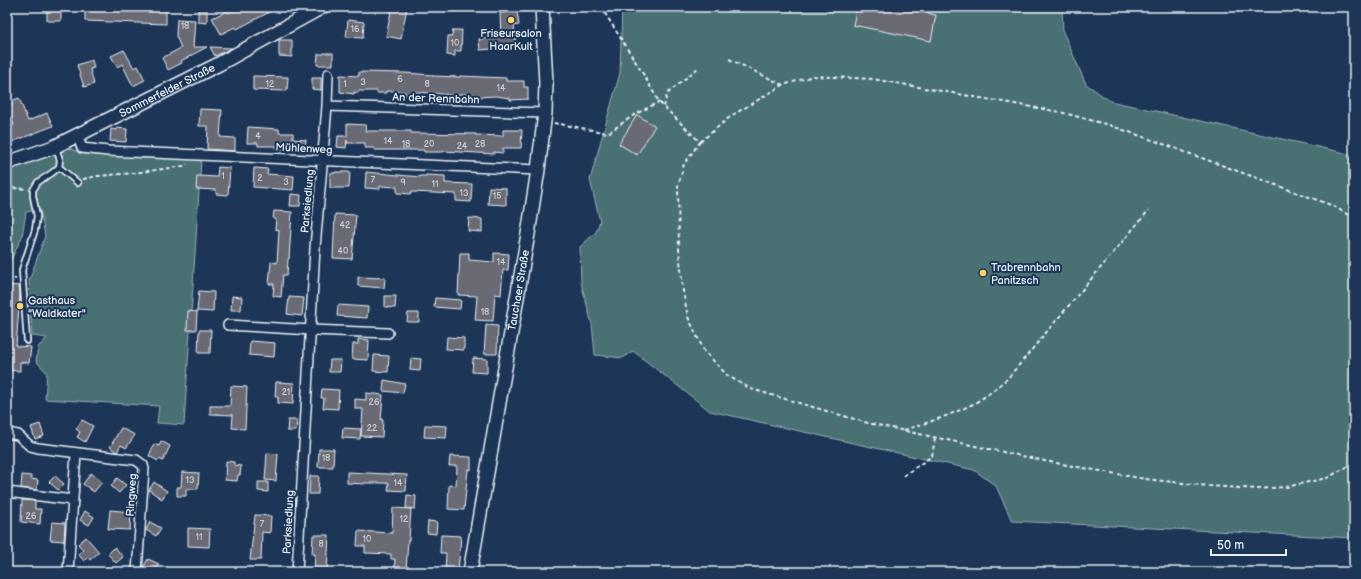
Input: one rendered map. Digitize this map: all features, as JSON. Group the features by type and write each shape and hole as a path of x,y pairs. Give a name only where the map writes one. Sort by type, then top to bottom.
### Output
{"street":[{"name":"Sommerfelder Straße","path":"7,162 56,146 219,64 322,7"},
{"name":"Tauchaer Straße","path":"470,572 538,170 544,118 545,60 542,7"},
{"name":"Parksiedlung","path":"297,572 315,248 327,106 328,74"},
{"name":"An der Rennbahn","path":"327,106 544,118"},
{"name":"Mühlenweg","path":"76,135 82,148 108,151 538,170"},
{"path":"228,324 311,330 388,333"},
{"name":"Ringweg","path":"7,433 18,435 33,447 76,454 136,460 143,465 144,469 137,572"},
{"path":"68,572 76,454"},
{"path":"7,492 73,500"}],"lane":[{"path":"27,341 22,270 35,230 37,216 33,196 38,182 59,167 60,160 56,146"},
{"path":"59,167 77,182"}],"path":[{"path":"601,7 659,102 700,142"},
{"path":"729,59 783,85"},
{"path":"664,107 668,94 699,67"},
{"path":"1354,218 1331,206 1155,141 1109,125 1060,112 873,79 813,76 783,85 732,116 700,142 684,164 678,186 679,250 683,291 688,317 704,351 728,376 751,389 868,423 1045,462 1145,479 1209,486 1258,489 1286,487 1327,478 1354,464"},
{"path":"544,118 552,123 608,133 634,115 659,102"},
{"path":"77,182 98,176 184,166 201,155"},
{"path":"7,191 14,188 34,190"},
{"path":"903,430 937,420 974,403 994,390 1008,378 1149,210"},
{"path":"903,476 932,456 935,438"}],"green space":[{"name":"Trabrennbahn Panitzsch","path":"622,7 1062,7 1063,32 1086,84 1110,101 1354,155 1354,538 1012,521 996,486 974,470 710,411 633,351 623,358 595,355 592,324 581,283 580,247 596,232 600,221 590,180 620,73"},
{"path":"67,147 83,154 201,160 184,425 157,423 159,406 45,399 47,373 36,361 38,347 47,338 32,336 29,281 45,236 40,209 26,212 22,237 7,268 7,167"}],"building":[{"path":"47,7 61,7 61,21 47,21"},
{"path":"85,7 135,7 166,9 166,24 85,21"},
{"path":"241,7 279,7 237,29 235,27 221,34 212,18 227,11 228,13"},
{"path":"392,7 407,7 401,39 386,36"},
{"path":"857,7 905,7 905,9 936,15 931,41 853,25"},
{"path":"198,10 207,10 207,23 198,22"},
{"path":"517,11 519,25 514,26 516,47 480,50 479,39 501,37 500,13"},
{"path":"177,19 195,20 193,47 207,47 168,70 162,58 181,48 176,36"},
{"path":"348,20 364,22 363,38 346,37"},
{"path":"453,30 462,30 461,51 455,51 455,56 447,55 448,36 452,36"},
{"path":"279,40 292,40 292,57 279,56"},
{"path":"210,47 232,48 215,56"},
{"path":"124,50 134,68 138,66 145,80 133,86 122,64 117,67 111,56"},
{"path":"333,53 333,65 317,65 318,54"},
{"path":"92,60 94,68 90,69 94,84 84,87 77,65"},
{"path":"359,72 506,78 506,81 524,81 524,87 528,87 528,99 510,100 510,98 496,96 477,97 477,95 459,94 459,96 450,96 413,92 413,95 404,95 405,92 395,91 377,93 377,91 358,91 358,93 354,92 354,94 340,92 340,75 359,76"},
{"path":"253,76 288,77 287,91 253,90"},
{"path":"312,78 321,78 321,90 312,89"},
{"path":"19,98 28,121 47,113 53,126 12,142 11,140 7,142 7,128 14,125 8,107 12,106 11,101"},
{"path":"200,109 222,110 220,137 235,138 235,151 207,149 208,126 199,126"},
{"path":"637,115 655,126 637,155 619,144"},
{"path":"347,124 366,125 365,131 411,131 411,133 503,136 503,130 522,130 521,148 503,148 503,153 494,152 494,154 444,151 424,152 424,150 374,150 374,148 365,148 365,143 347,143 347,140 346,148 337,147 338,136 347,136"},
{"path":"248,127 279,129 279,133 293,133 293,139 306,140 305,149 276,149 276,146 258,146 258,143 247,143"},
{"path":"117,128 127,129 126,142 110,141 111,129 117,130"},
{"path":"218,167 230,168 228,195 216,194 216,190 196,189 197,176 217,177"},
{"path":"254,168 268,169 267,174 294,176 293,190 253,187"},
{"path":"350,172 349,188 330,188 330,173"},
{"path":"366,172 420,177 426,175 445,176 445,183 472,184 471,202 456,201 456,194 411,192 411,194 397,193 397,187 380,186 380,189 365,188"},
{"path":"489,187 506,188 506,205 488,204"},
{"path":"291,194 301,195 300,206 290,206"},
{"path":"274,211 292,212 287,275 283,275 281,297 273,296 274,284 269,284 271,262 277,263 279,230 275,229 276,219 273,219"},
{"path":"335,214 356,215 352,259 333,258"},
{"path":"469,218 482,219 482,232 468,231"},
{"path":"460,253 469,253 469,260 494,262 494,253 509,254 508,270 503,270 501,295 495,294 493,321 475,320 477,296 458,295"},
{"path":"358,277 385,278 384,288 358,286"},
{"path":"7,285 19,286 20,294 16,346 31,347 29,363 20,362 20,371 7,370"},
{"path":"199,291 214,292 213,312 197,311"},
{"path":"232,296 242,297 241,310 231,310"},
{"path":"385,296 396,296 395,308 385,307"},
{"path":"289,297 304,298 302,316 287,314"},
{"path":"435,298 461,300 460,309 434,307"},
{"path":"338,305 368,307 367,318 337,316"},
{"path":"188,311 197,312 196,330 187,330"},
{"path":"408,313 419,313 419,322 407,322"},
{"path":"486,325 498,326 497,354 484,354"},
{"path":"199,330 211,330 210,353 198,353"},
{"path":"447,337 464,338 464,350 446,349"},
{"path":"358,339 369,340 368,360 352,359 353,344 358,344"},
{"path":"250,341 275,343 274,357 249,355"},
{"path":"374,355 389,356 388,372 373,371"},
{"path":"411,358 421,359 420,371 410,370"},
{"path":"473,358 487,359 487,373 472,372"},
{"path":"330,360 341,360 340,372 329,372"},
{"path":"384,380 405,384 403,393 383,391"},
{"path":"276,382 294,383 293,404 278,403 278,397 275,397"},
{"path":"231,386 247,387 245,429 232,428 233,415 210,414 210,406 230,406"},
{"path":"322,389 339,390 338,409 323,408 324,398 321,398"},
{"path":"366,393 383,395 381,420 383,420 382,437 361,436 363,409 355,409 355,399 366,400"},
{"path":"82,420 93,426 85,442 77,437 80,432 76,429"},
{"path":"288,420 297,420 296,431 287,431"},
{"path":"40,424 44,436 35,439 31,427"},
{"path":"425,425 447,426 446,438 424,437"},
{"path":"121,428 135,435 126,448 121,445 117,452 110,447"},
{"path":"343,428 361,429 360,439 342,438"},
{"path":"161,441 170,446 163,461 159,459 158,461 149,456 154,444 159,446"},
{"path":"319,449 334,449 333,467 318,467"},
{"path":"267,453 278,454 276,481 265,480"},
{"path":"450,456 471,457 471,470 468,469 464,510 448,509 449,485 456,486 457,466 449,466"},
{"path":"226,461 234,462 234,465 241,466 240,475 238,475 237,481 225,480"},
{"path":"182,472 199,473 198,489 186,489 186,496 177,496 177,487 181,487"},
{"path":"347,472 407,475 406,491 388,490 389,483 347,483"},
{"path":"91,473 102,482 94,492 83,484"},
{"path":"22,475 31,476 31,479 38,480 37,490 21,488"},
{"path":"55,476 64,484 58,490 49,482"},
{"path":"310,476 319,476 318,494 309,494"},
{"path":"117,478 126,485 119,493 111,486"},
{"path":"154,482 167,491 162,499 149,490"},
{"path":"258,482 268,482 268,492 258,491"},
{"path":"407,495 416,496 415,509 406,508"},
{"path":"22,500 35,501 35,509 41,509 40,524 21,522"},
{"path":"393,508 411,509 406,572 394,572 395,559 391,559 391,554 365,553 365,546 357,546 358,531 392,533"},
{"path":"110,510 131,512 130,530 108,529"},
{"path":"85,511 94,517 89,525 80,520"},
{"path":"255,515 271,516 270,533 262,532 261,560 250,560"},
{"path":"428,521 437,522 436,534 427,533"},
{"path":"52,522 65,523 64,541 50,540"},
{"path":"150,522 161,528 156,536 146,530"},
{"path":"188,528 210,529 209,547 188,546"},
{"path":"313,535 329,535 327,572 314,572 315,554 312,554"},
{"path":"441,535 461,536 458,572 445,572 446,553 440,553"},
{"path":"86,537 99,552 90,560 88,557 84,561 78,554 83,550 78,544"},
{"path":"115,547 123,557 116,563 108,554"},
{"path":"148,559 159,564 155,572 143,568"}],"place":[{"name":"Friseursalon HaarKult","path":"511,20"},
{"name":"Trabrennbahn Panitzsch","path":"983,273"},
{"name":"Gasthaus \"Waldkater\"","path":"20,306"}]}
